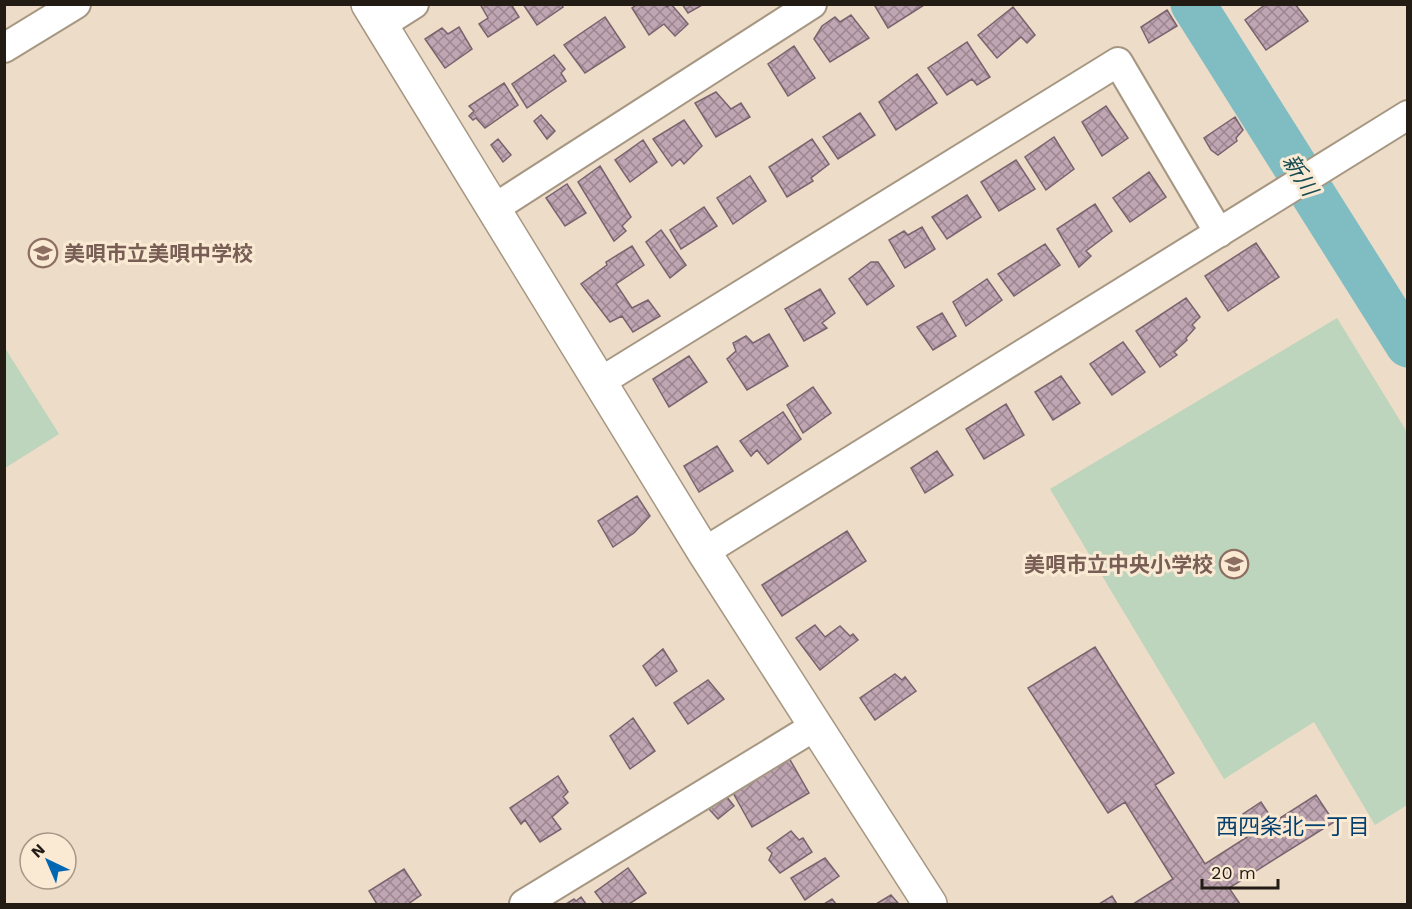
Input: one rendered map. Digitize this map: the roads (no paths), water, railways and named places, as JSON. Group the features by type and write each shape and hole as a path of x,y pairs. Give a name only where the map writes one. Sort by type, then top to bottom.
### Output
{"street":[{"path":"6,42 76,4"},
{"path":"414,4 374,15 704,552 930,904"},
{"path":"494,209 812,4"},
{"path":"600,382 1118,62 1220,233"},
{"path":"704,552 1407,115"},
{"path":"524,904 817,725"}],"waterway":[{"name":"新川","path":"1193,4 1408,345"}],"place":[{"name":"美唄市立美唄中学校","path":"43,253"},
{"name":"美唄市立中央小学校","path":"1234,564"}],"district":[{"name":"西四条北一丁目","path":"1293,826"}]}
